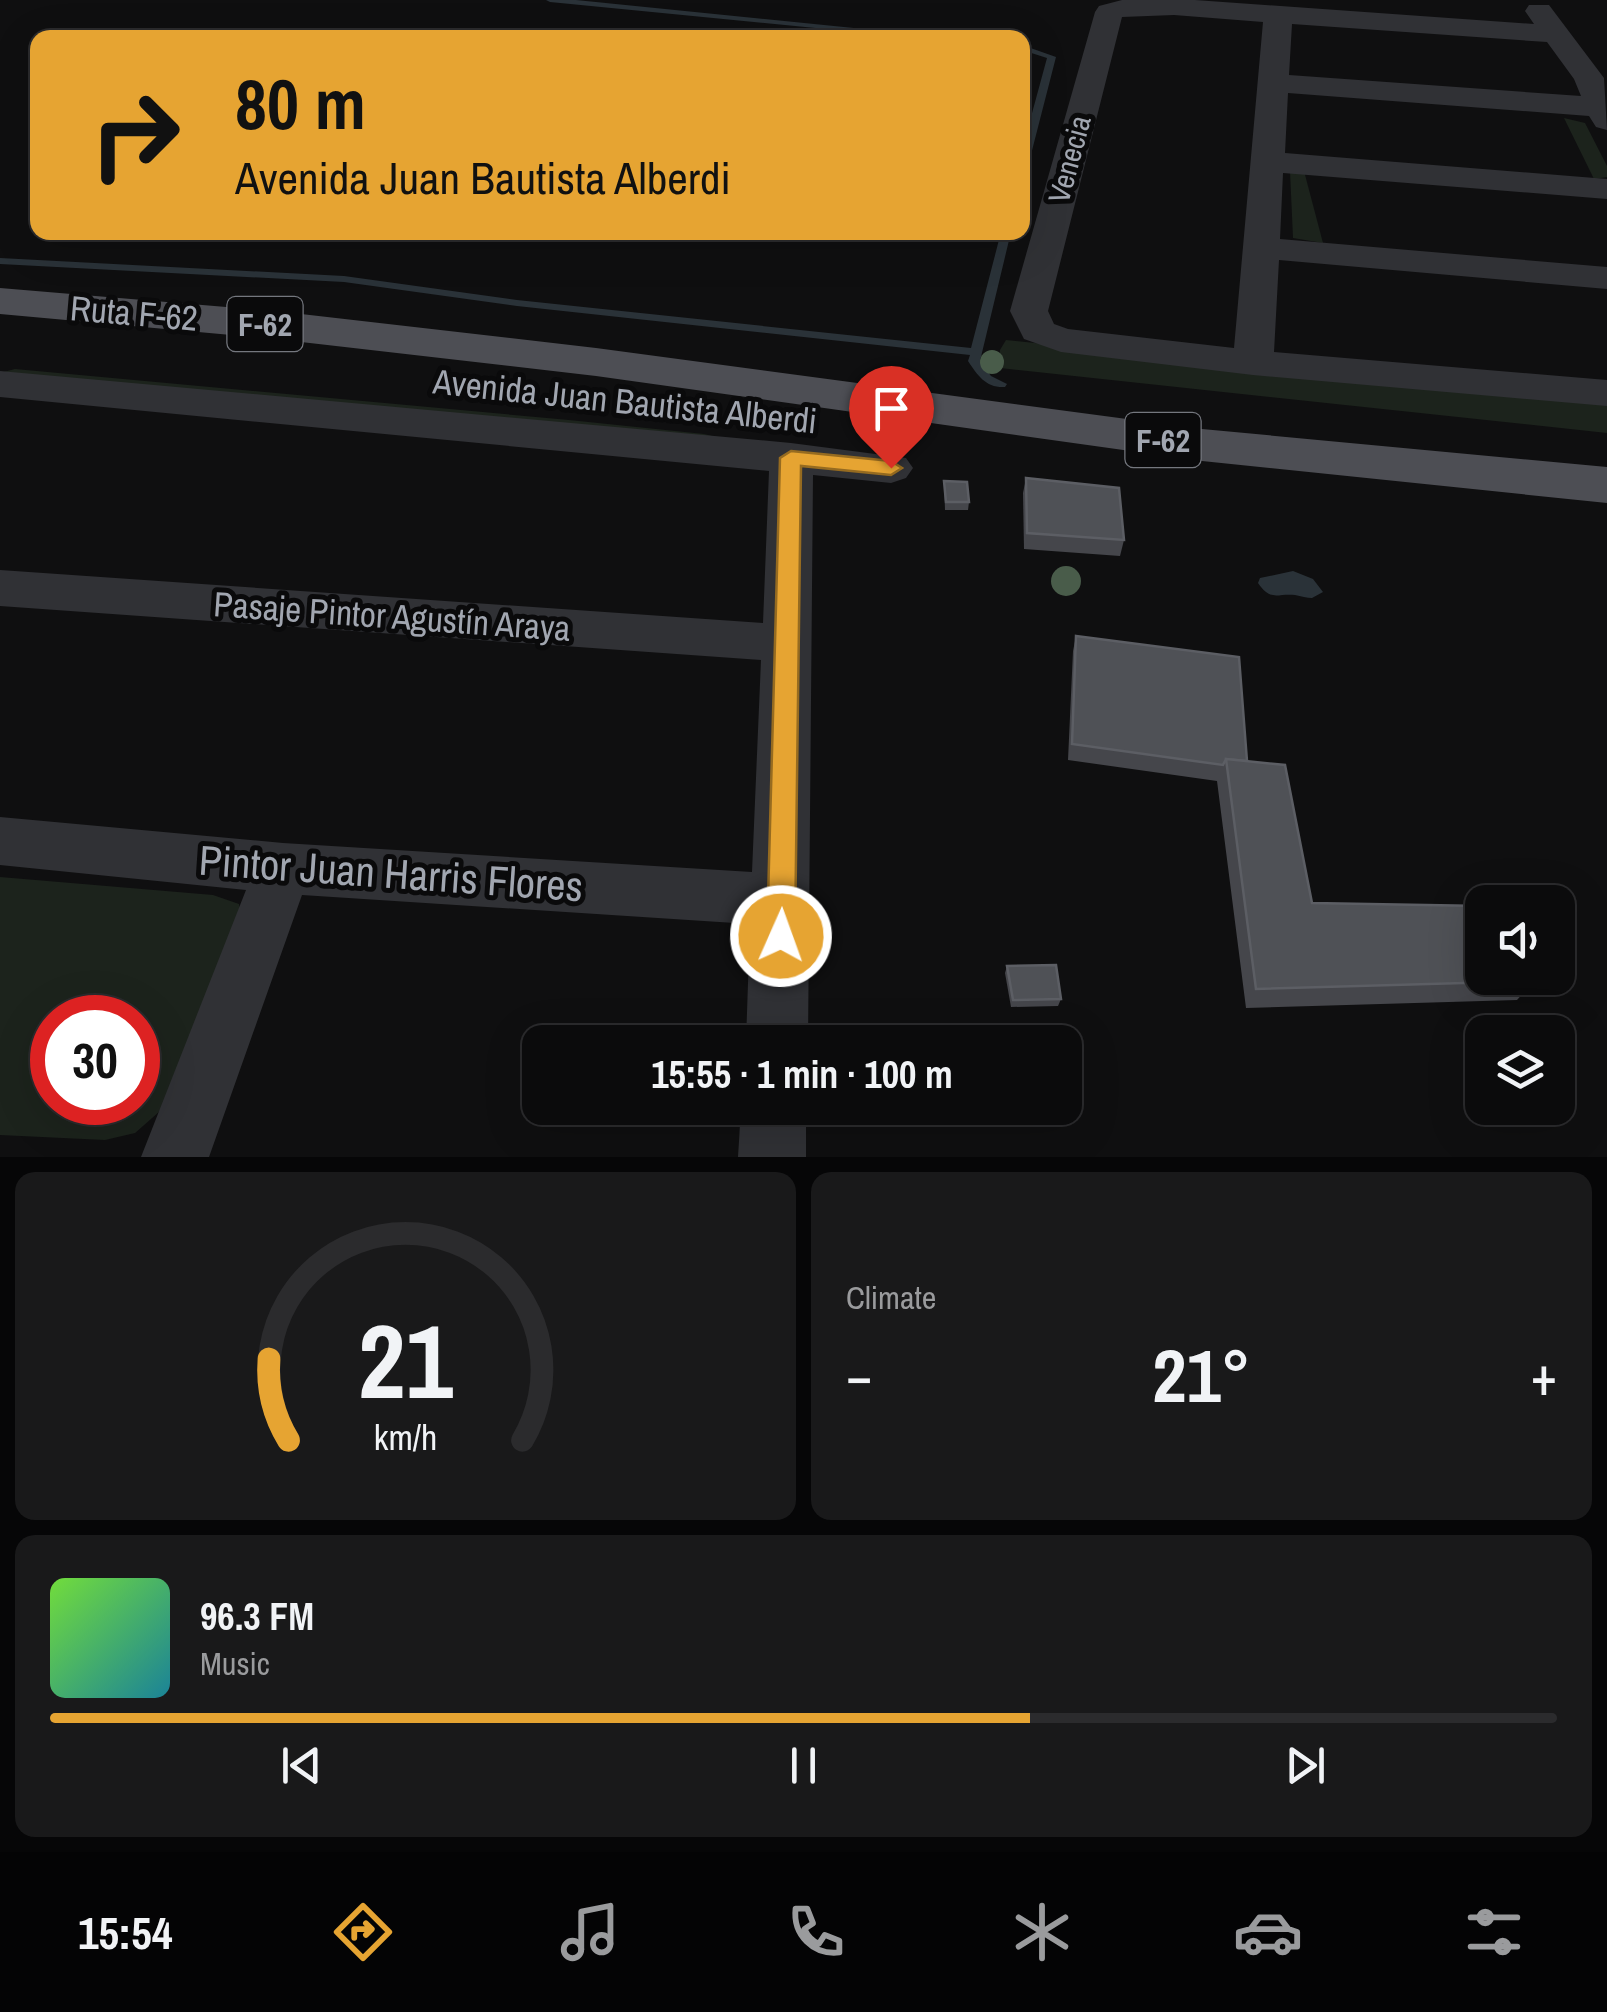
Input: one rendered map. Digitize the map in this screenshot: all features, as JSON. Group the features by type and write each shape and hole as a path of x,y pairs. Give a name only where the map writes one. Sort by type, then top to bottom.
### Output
{"main road":[{"name":"Ruta F-62","path":"0,301 446,344"},
{"name":"Avenida Juan Bautista Alberdi","path":"0,338 208,356 1607,507"},
{"name":"Avenida Juan Bautista Alberdi","path":"446,344 740,378 1202,445 1607,486"}],"street":[{"path":"1531,0 1601,96"},
{"path":"1175,3 1556,34"},
{"name":"Venecia","path":"1175,3 1124,8 1107,15 1029,311 1031,323 1038,332 1061,340 1253,362"},
{"path":"1278,14 1253,362 1607,393"},
{"path":"1273,83 1601,96"},
{"path":"1268,162 1607,190"},
{"path":"1262,248 1607,278"},
{"name":"Avenida Juan Bautista Alberdi","path":"0,384 891,468"},
{"path":"778,1025 791,458"},
{"name":"Pasaje Pintor Agustín Araya","path":"0,588 784,643"},
{"name":"Pintor Juan Harris Flores","path":"0,841 282,868 782,900"},
{"path":"174,1157 282,868"},
{"path":"772,1157 773,1125"}],"shaded area":[{"path":"1564,118 1585,123 1607,166 1607,177 1594,179"},
{"path":"1290,171 1304,171 1323,243 1293,238"},
{"path":"1006,340 1607,403 1607,433 1000,368 1000,350"},
{"path":"15,369 569,420 704,434 732,441 0,373"},
{"path":"1293,571 1313,579 1323,592 1312,598 1275,595 1258,583 1260,578"},
{"path":"0,877 213,895 239,904 241,917 160,1111 160,995 30,995 30,1125 144,1125 135,1133 105,1140 0,1135"}],"building":[{"path":"1026,478 1119,488 1124,540 1027,533"},
{"path":"944,481 967,482 969,502 946,502"},
{"path":"1076,636 1239,657 1247,761 1226,759 1223,765 1072,744"},
{"path":"1226,759 1285,765 1312,903 1465,906 1465,983 1256,989"},
{"path":"1056,965 1061,999 1013,1000 1007,966"}],"waterway":[{"path":"550,0 865,30"},
{"path":"1030,50 1052,57 1030,140"},
{"path":"1001,384 987,379 974,361 1004,240"},
{"path":"0,261 344,279 517,303 975,352"}],"route":[{"path":"781,936 784,643 791,458 891,468"}]}
